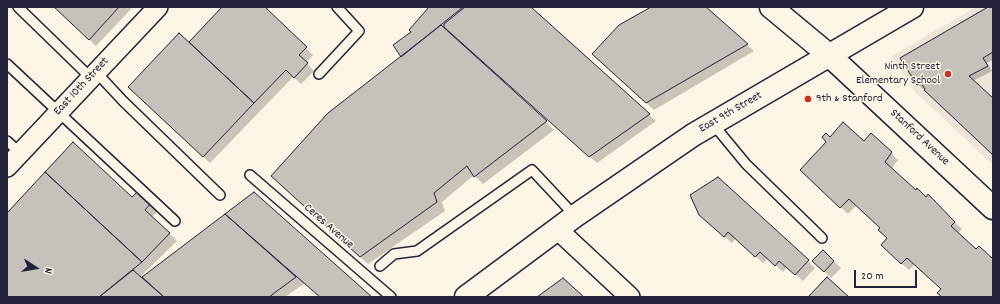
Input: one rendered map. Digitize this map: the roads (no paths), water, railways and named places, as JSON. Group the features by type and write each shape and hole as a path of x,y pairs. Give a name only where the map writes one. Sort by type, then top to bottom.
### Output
{"main road":[{"name":"Stanford Avenue","path":"771,7 830,56 993,208"},
{"name":"East 9th Street","path":"466,297 575,216 693,136 912,7"}],"street":[{"name":"East 10th Street","path":"11,154 58,112 158,7"},
{"path":"557,229 630,297"}],"lane":[{"path":"18,7 123,102 220,195"},
{"path":"319,74 360,31 337,7"},
{"path":"7,64 175,221"},
{"path":"713,124 746,164 822,238"},
{"path":"380,266 394,254 417,251 532,170 575,216"},
{"name":"Ceres Avenue","path":"250,175 391,297"}],"place":[{"name":"Ninth Street Elementary School","path":"948,74"},
{"name":"9th & Stanford","path":"808,99"}]}
